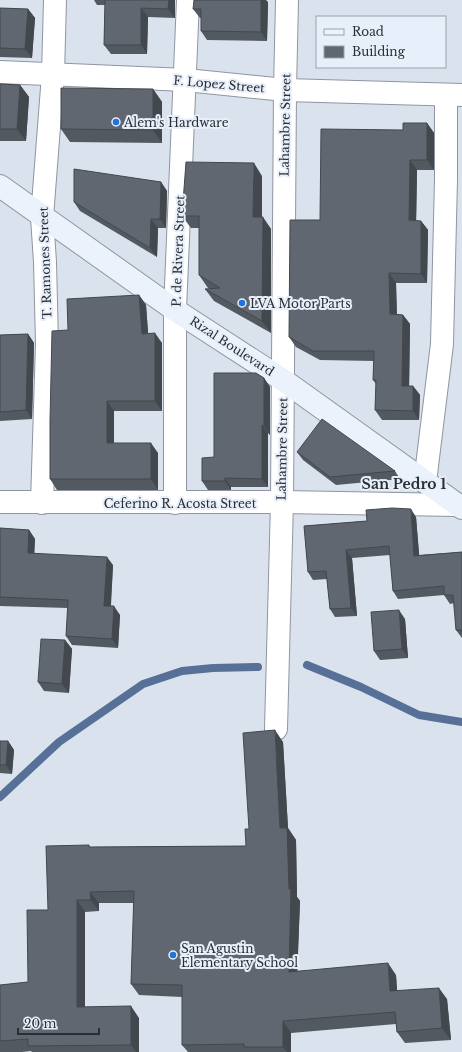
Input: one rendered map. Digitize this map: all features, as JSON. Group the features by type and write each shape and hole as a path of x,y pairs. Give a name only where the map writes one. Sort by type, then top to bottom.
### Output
{"main road":[{"name":"Rizal Boulevard","path":"0,186 175,310 283,380 459,506"}],"street":[{"name":"T. Ramones Street","path":"42,503 47,344 45,262 42,217 53,75 55,0"},
{"name":"P. de Rivera Street","path":"175,503 175,310 186,80 188,0"},
{"name":"Lahambre Street","path":"276,729 282,502 287,0"},
{"name":"F. Lopez Street","path":"0,72 186,80 285,90 454,95"},
{"path":"425,482 442,344 454,95"},
{"name":"Ceferino R. Acosta Street","path":"0,502 282,502 459,506"}],"building":[{"path":"105,0 169,0 168,9 141,8 141,45 104,45"},
{"path":"194,0 261,0 261,32 201,31 201,9 193,9"},
{"path":"0,8 28,9 25,49 0,48"},
{"path":"0,84 20,85 17,129 0,129"},
{"name":"Alem's Hardware","path":"61,88 153,89 153,130 61,129"},
{"path":"403,123 427,123 427,160 410,160 409,220 421,221 421,274 389,273 390,314 403,315 402,386 413,386 413,411 375,410 376,380 373,380 374,351 313,351 289,337 290,220 320,220 321,129 403,130"},
{"path":"186,162 254,163 253,217 263,217 262,321 205,289 220,288 199,275 199,216 182,216"},
{"path":"74,169 161,182 160,219 151,219 150,248 74,202"},
{"path":"139,295 142,334 155,333 155,401 107,401 107,443 151,443 151,479 50,479 52,331 68,330 67,299"},
{"path":"28,334 26,410 0,412 0,335"},
{"path":"214,373 256,373 264,378 262,479 225,478 225,481 202,481 202,458 214,457"},
{"path":"322,419 395,471 330,477 297,452"},
{"path":"392,508 411,509 414,556 462,552 462,630 456,630 453,595 444,595 444,586 393,591 389,546 346,550 351,608 330,609 326,571 308,572 304,526 367,521 366,510"},
{"path":"0,528 29,530 28,553 107,557 104,606 114,606 112,639 66,636 68,600 0,597"},
{"path":"399,610 402,649 374,651 371,612"},
{"path":"41,639 65,640 62,684 38,682"},
{"path":"275,730 280,828 287,828 289,889 291,889 289,972 388,963 390,991 439,988 442,1028 397,1032 395,1012 283,1021 283,1047 244,1047 244,1044 182,1045 182,985 131,984 134,891 90,892 91,900 77,900 77,1007 131,1006 131,1045 28,1046 28,1039 0,1041 0,985 28,982 27,910 48,910 46,846 246,846 245,829 249,829 243,733"},
{"path":"0,741 8,741 6,765 0,765"}],"waterway":[{"path":"307,665 361,687 419,715 462,722"},
{"path":"0,797 59,742 143,684 182,671 213,668 258,667"}],"place":[{"name":"Alem's Hardware","path":"116,122"},
{"name":"LVA Motor Parts","path":"242,303"},
{"name":"San Agustin Elementary School","path":"173,955"}],"district":[{"name":"San Pedro 1","path":"404,484"}]}
